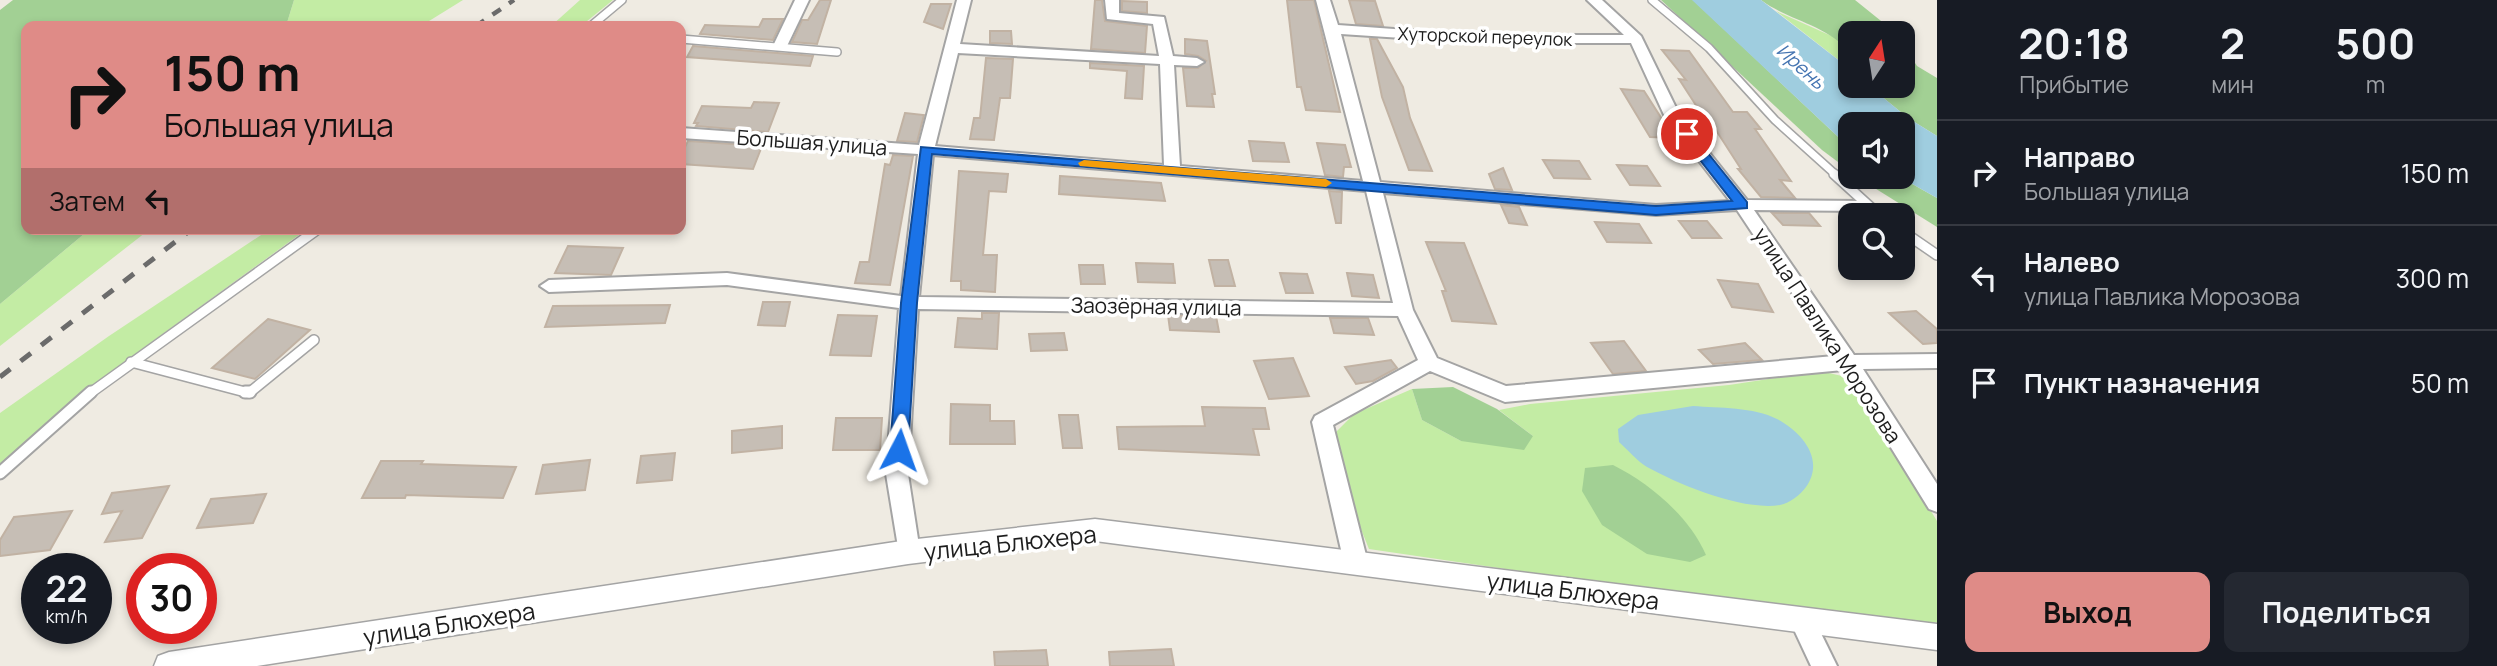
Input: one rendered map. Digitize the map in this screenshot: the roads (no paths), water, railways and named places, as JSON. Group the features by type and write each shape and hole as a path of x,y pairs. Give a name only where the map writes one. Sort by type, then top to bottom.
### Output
{"street":[{"path":"780,46 802,0"},
{"path":"908,552 897,474 909,303 926,150 964,0"},
{"path":"1112,0 1112,16 1159,20 1167,60 1172,171"},
{"path":"1323,0 1333,29 1404,310 1429,363 1505,394 1848,362 1937,361"},
{"name":"улица Павлика Морозова","path":"1594,0 1636,38 1673,117 1742,205 1848,362 1937,503"},
{"name":"Хуторской переулок","path":"1333,29 1478,39 1636,38"},
{"path":"951,48 1197,62"},
{"name":"Большая улица","path":"686,133 926,150 1656,210 1742,205 1838,209"},
{"name":"Заозёрная улица","path":"549,286 727,279 909,303 1404,310"},
{"path":"1356,563 1322,422 1429,363"},
{"name":"улица Блюхера","path":"170,666 908,552 1095,530 1937,637"},
{"path":"1801,619 1824,666"}],"lane":[{"path":"598,21 622,0"},
{"path":"1652,0 1709,48 1775,120 1864,203"},
{"path":"686,39 837,52"},
{"path":"0,473 103,382 310,235"},
{"path":"1915,240 1937,255"},
{"path":"131,362 249,393 314,340"}],"water":[{"name":"Ирень","path":"1692,0 1761,0 1838,60 1838,98 1884,98 1901,112 1838,112 1838,137"},
{"path":"1915,122 1937,136 1937,198 1915,186"},
{"path":"1693,406 1758,412 1786,425 1803,440 1812,457 1811,477 1806,487 1795,498 1780,505 1765,506 1730,500 1694,489 1647,467 1619,442 1618,429 1638,415"}],"railway":[{"path":"483,21 514,0"},
{"path":"0,377 184,235"}]}
